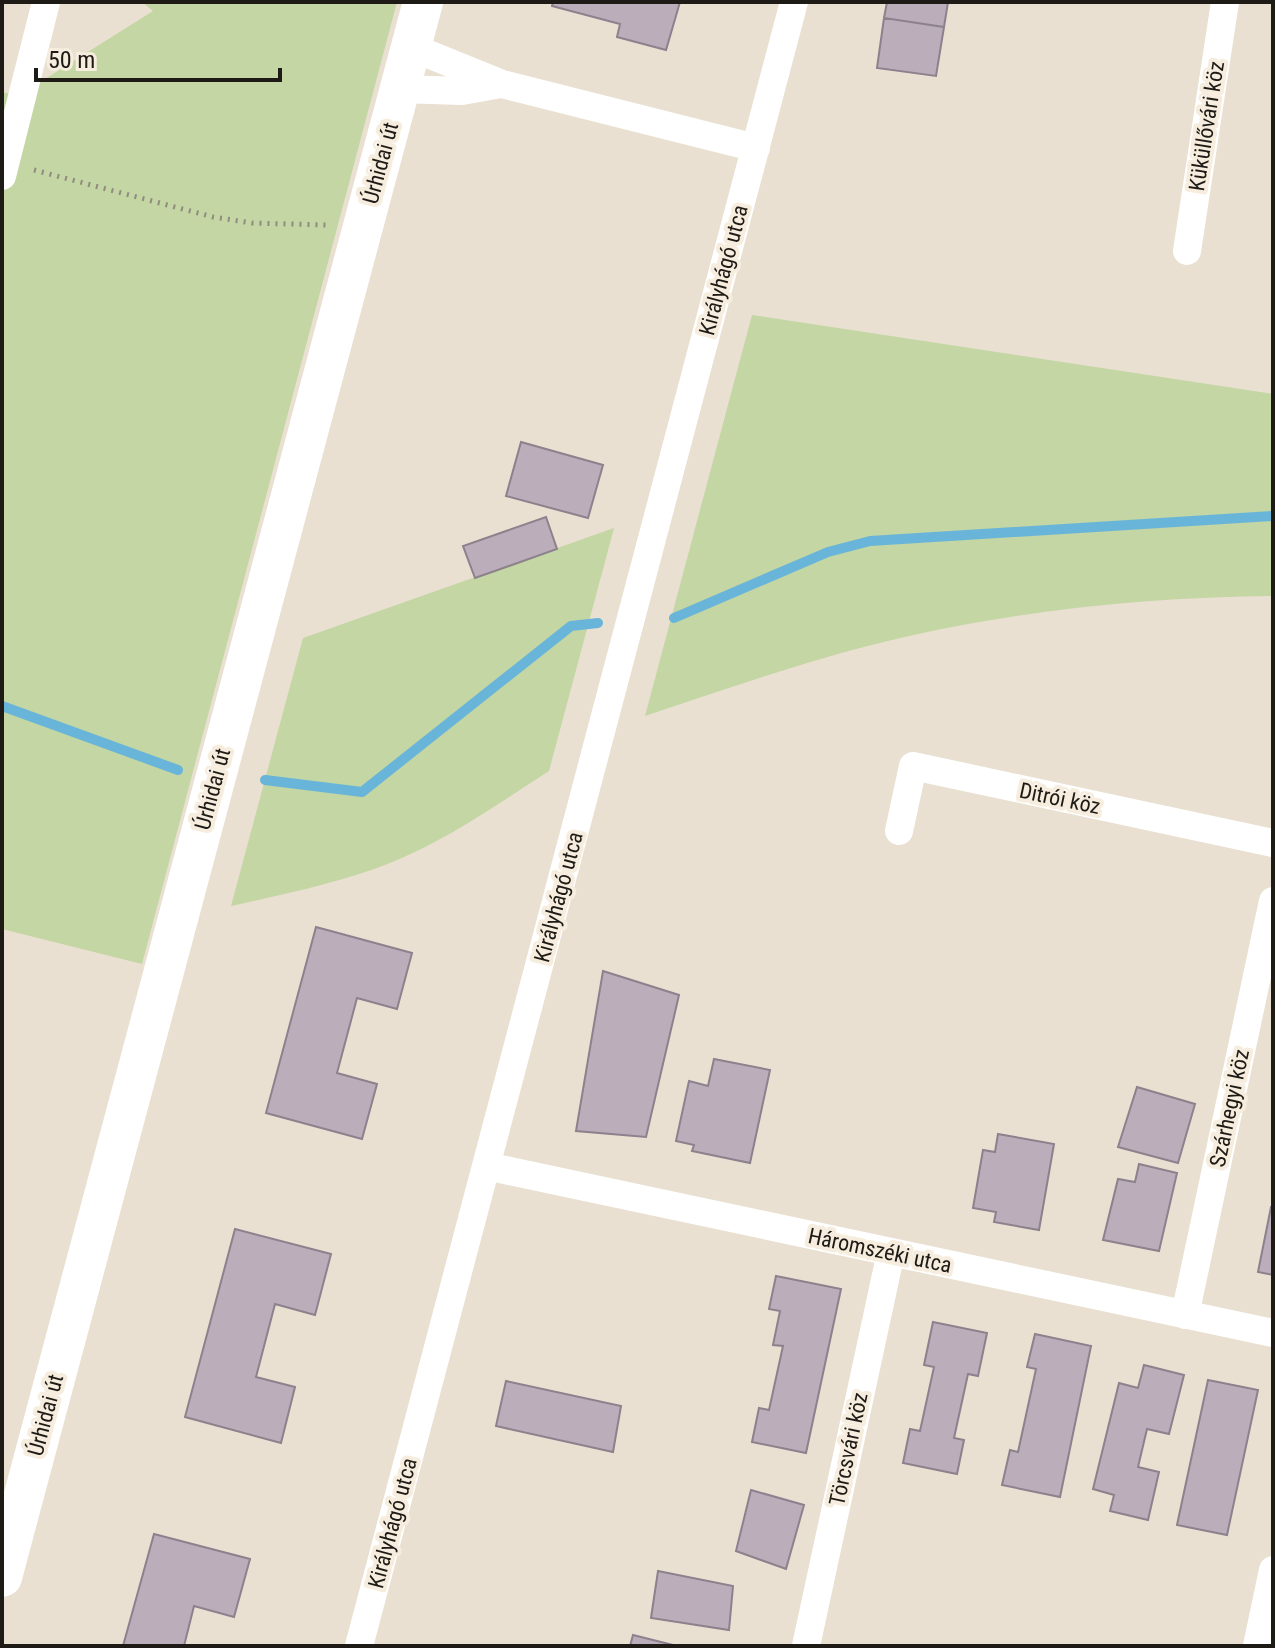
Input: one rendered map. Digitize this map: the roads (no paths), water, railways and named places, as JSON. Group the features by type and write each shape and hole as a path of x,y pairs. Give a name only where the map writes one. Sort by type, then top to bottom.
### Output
{"main road":[{"name":"Úrhidai út","path":"2,1577 423,2"}],"street":[{"path":"4,169 46,2"},
{"name":"Királyhágó utca","path":"359,1646 794,2"},
{"name":"Küküllővári köz","path":"1187,251 1225,2"},
{"path":"411,47 502,84 756,148"},
{"path":"399,89 462,91 502,84"},
{"name":"Ditrói köz","path":"899,831 913,766 1273,843"},
{"name":"Szárhegyi köz","path":"1185,1315 1273,901"},
{"name":"Háromszéki utca","path":"486,1166 1273,1333"},
{"name":"Törcsvári köz","path":"806,1646 891,1252"},
{"path":"1257,1646 1273,1570"}],"waterway":[{"path":"674,618 828,552 870,541 1273,516"},
{"path":"265,780 362,792 571,626 598,623"},
{"path":"2,706 178,770"}]}
